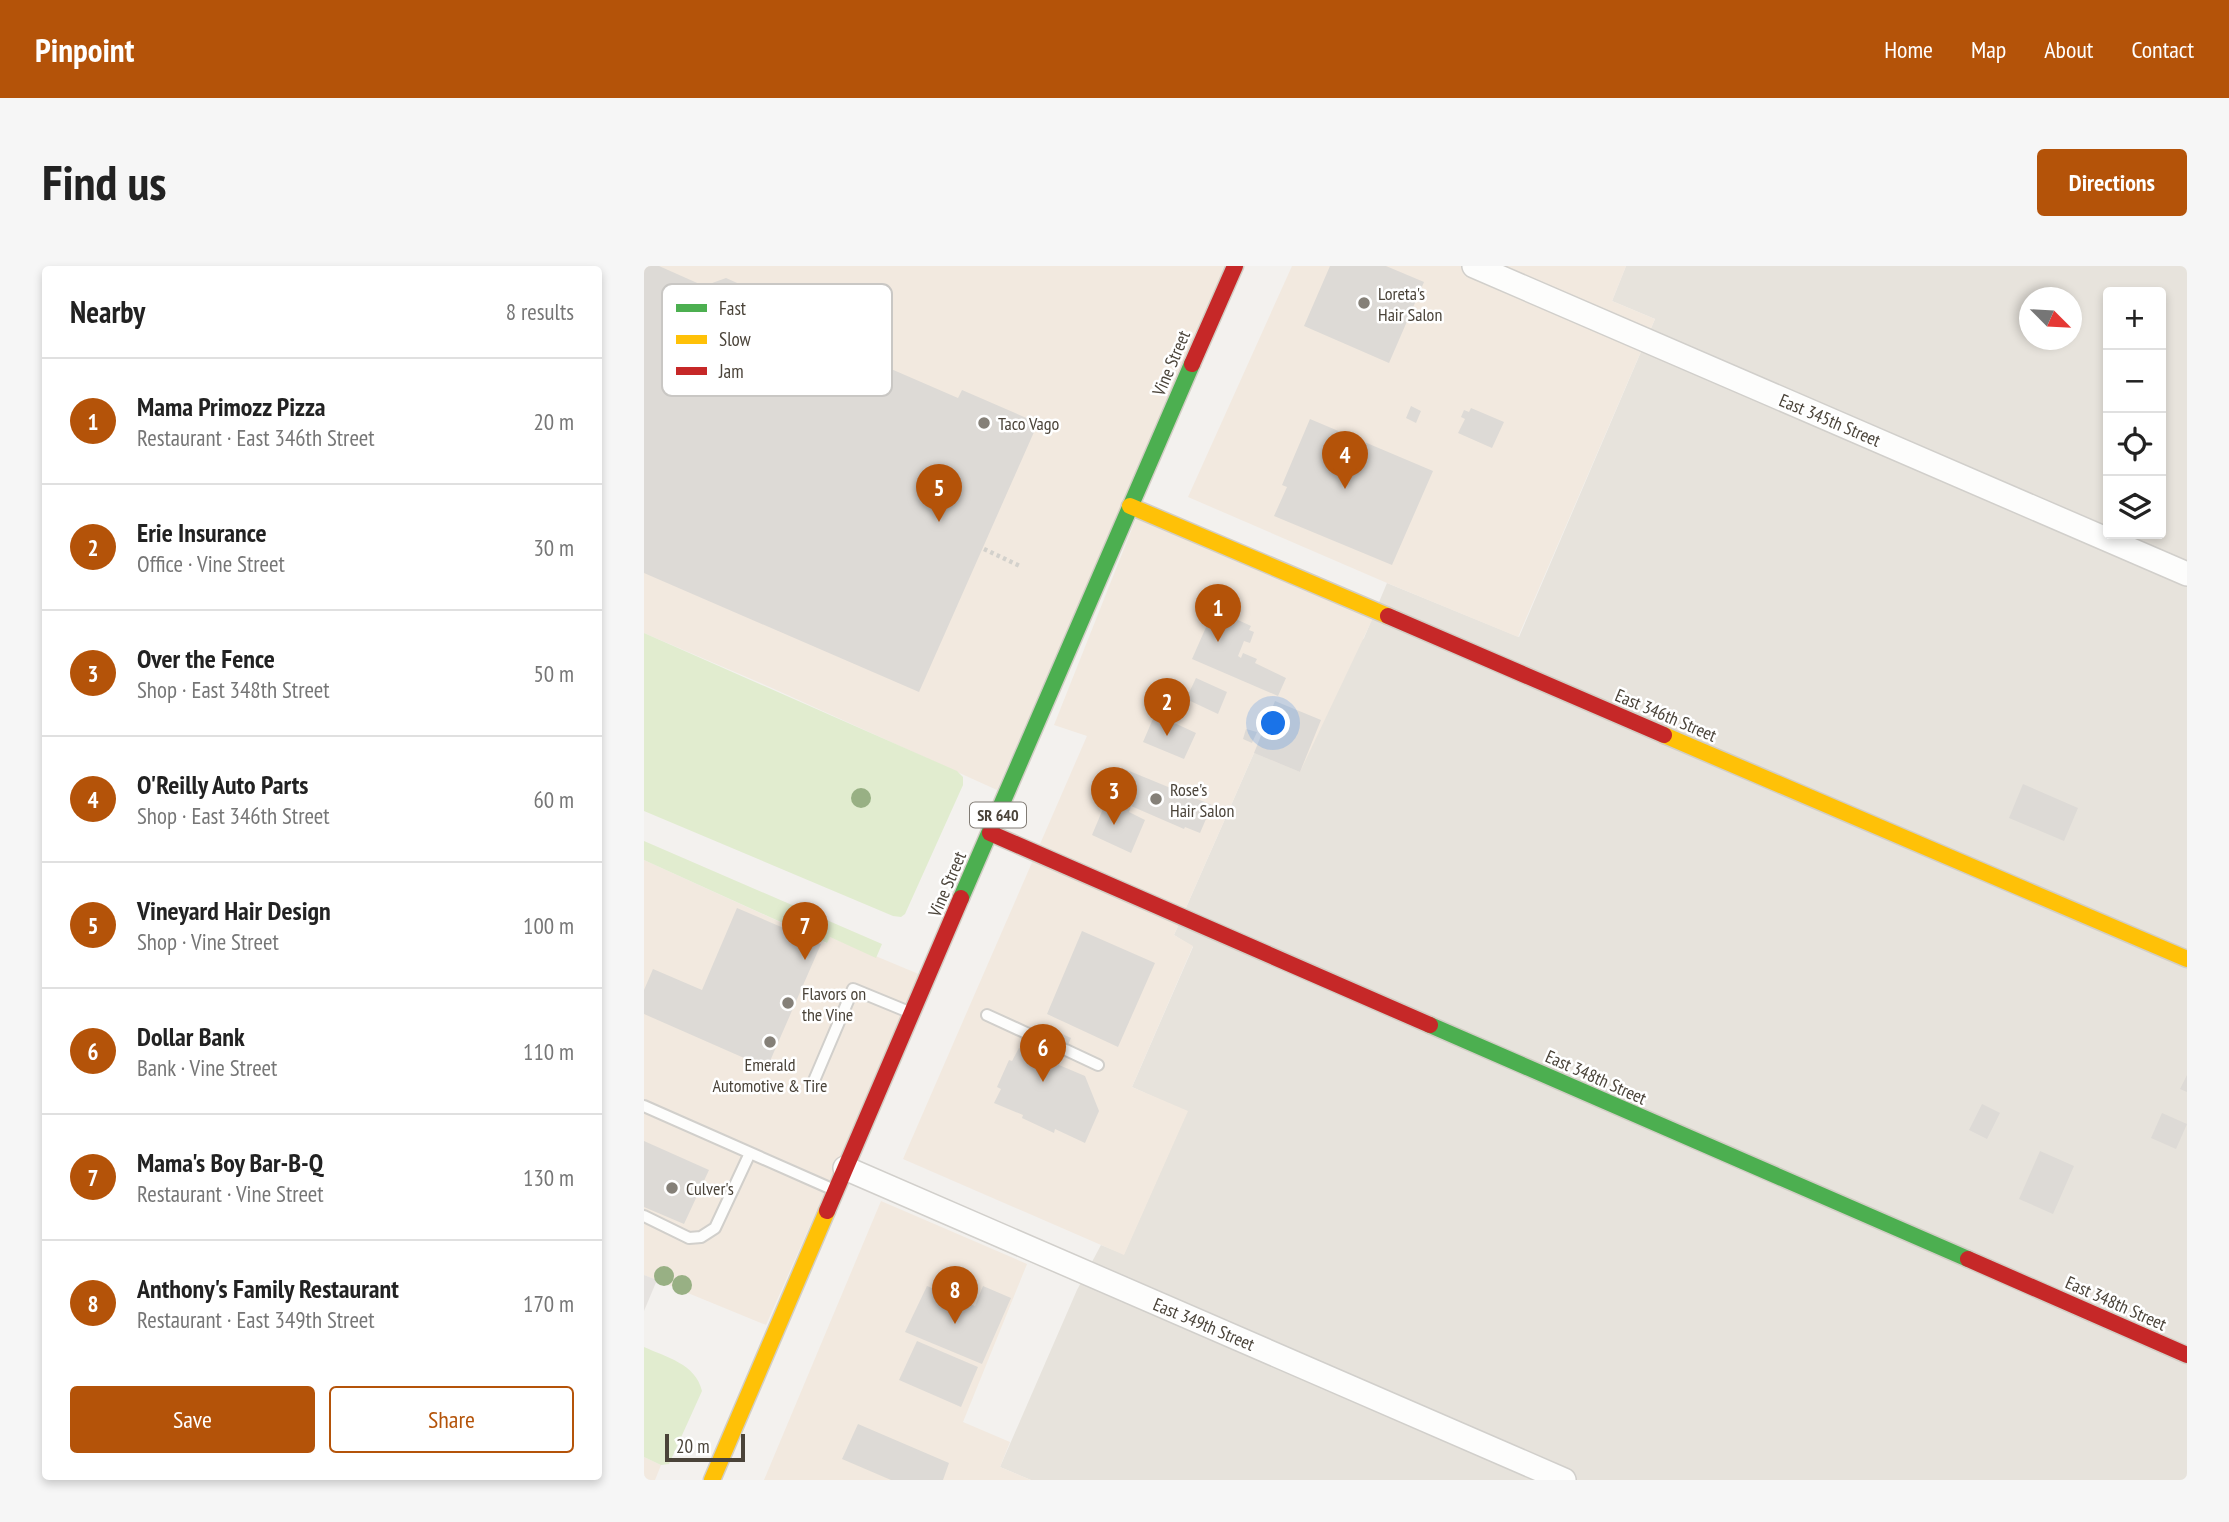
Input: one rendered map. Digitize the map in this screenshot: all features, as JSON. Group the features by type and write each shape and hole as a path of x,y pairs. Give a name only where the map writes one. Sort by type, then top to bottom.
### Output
{"street":[{"name":"Vine Street","path":"712,1480 1235,266"},
{"name":"East 345th Street","path":"1474,266 2187,574"},
{"name":"East 346th Street","path":"1130,506 2187,959"},
{"name":"East 348th Street","path":"990,833 2187,1355"},
{"name":"East 349th Street","path":"845,1168 1564,1480"}],"lane":[{"path":"813,1083 853,989 911,1014"},
{"path":"987,1015 1035,1037"},
{"path":"1066,1050 1098,1065"},
{"path":"644,1106 835,1190"},
{"path":"644,1216 689,1238 701,1237 715,1228 750,1153"}],"path":[{"path":"984,549 1020,566"}],"shaded area":[{"path":"644,266 1227,266 997,790 644,633"},
{"path":"1292,266 1626,266 1612,301 1655,319 1518,637 1188,497"},
{"path":"1626,266 2187,266 2187,1480 1031,1480 1000,1467 1077,1290 1101,1245 1124,1254 1187,1112 1132,1087 1193,947 1174,935 1254,753 1364,638 1387,583 1519,637 1655,319 1612,301"},
{"path":"1137,516 1373,618 1300,772 1254,753 1174,935 1193,946 1132,1087 1188,1111 1124,1255 903,1159 1087,736 1054,725"},
{"path":"644,860 826,943 830,937 921,975 766,1325 644,1275"},
{"path":"881,1201 1027,1264 963,1422 1010,1442 1000,1467 1031,1480 764,1480"},
{"path":"644,1275 657,1280 644,1311"},
{"path":"644,1457 661,1465 655,1480 644,1480"}],"green space":[{"path":"644,633 957,771 963,777 963,785 905,914 901,917 893,916 644,811"},
{"path":"644,841 882,944 876,958 830,937 827,943 644,860"},
{"path":"644,1347 687,1368 694,1374 702,1391 669,1464 661,1465 644,1457"}],"building":[{"path":"644,266 659,266 700,284 662,284 662,396 892,396 892,369 958,398 962,390 1038,423 919,692 644,573"},
{"path":"1330,266 1386,266 1424,282 1389,363 1304,326"},
{"path":"726,278 739,284 710,284"},
{"path":"1411,406 1421,411 1416,423 1406,418"},
{"path":"1471,408 1504,422 1492,448 1458,433 1465,419 1461,417 1464,410 1469,412"},
{"path":"1310,419 1433,471 1392,565 1274,516 1287,487 1282,485"},
{"path":"1214,609 1251,626 1249,630 1254,632 1250,643 1244,641 1238,656 1241,658 1243,653 1257,659 1255,663 1286,678 1278,696 1192,659"},
{"path":"1196,678 1227,692 1218,714 1186,699"},
{"path":"1275,701 1321,720 1300,772 1254,753"},
{"path":"1155,714 1196,733 1184,759 1143,742"},
{"path":"1246,729 1257,732 1252,743 1243,739"},
{"path":"1122,768 1212,805 1200,833 1185,827 1184,829 1131,806 1129,812 1145,820 1131,853 1092,835 1105,804 1110,805 1115,794 1111,793"},
{"path":"2023,784 2078,808 2064,841 2009,818"},
{"path":"737,908 821,944 767,1068 644,1014 644,990 653,969 702,990"},
{"path":"1082,931 1155,963 1118,1047 1047,1014"},
{"path":"1040,1024 1071,1038 1059,1065 1085,1076 1099,1111 1085,1143 1055,1129 1054,1133 1022,1118 1023,1115 994,1103 1001,1089 997,1087 1009,1060 1012,1061 1019,1048 1028,1052"},
{"path":"2187,1075 2187,1092 2180,1089"},
{"path":"1982,1104 2000,1113 1987,1139 1969,1130"},
{"path":"2162,1113 2187,1124 2176,1149 2151,1138"},
{"name":"Culver's","path":"644,1141 709,1170 684,1224 644,1207"},
{"path":"2040,1151 2074,1166 2053,1214 2019,1199"},
{"path":"927,1286 975,1306 983,1286 1011,1298 982,1364 905,1332"},
{"path":"917,1341 978,1367 961,1407 899,1380"},
{"path":"858,1424 949,1463 943,1480 891,1480 842,1459"}],"traffic: fast":[{"path":"961,898 1192,364"},
{"path":"1430,1025 1968,1259"}],"traffic: slow":[{"path":"1130,506 1388,616"},
{"path":"1664,735 2187,959"},
{"path":"712,1480 827,1211"}],"traffic: jam":[{"path":"1192,364 1235,266"},
{"path":"1388,616 1664,735"},
{"path":"990,833 1430,1025"},
{"path":"827,1211 961,898"},
{"path":"1968,1259 2187,1355"}],"place":[{"name":"Loreta's Hair Salon","path":"1364,303"},
{"name":"Taco Vago","path":"984,423"},
{"name":"O'Reilly Auto Parts","path":"1345,489"},
{"name":"Vineyard Hair Design","path":"939,522"},
{"name":"Mama Primozz Pizza","path":"1218,642"},
{"name":"Erie Insurance","path":"1167,736"},
{"name":"Rose's Hair Salon","path":"1156,799"},
{"name":"Over the Fence","path":"1114,825"},
{"name":"Mama's Boy Bar-B-Q","path":"805,960"},
{"name":"Flavors on the Vine","path":"788,1003"},
{"name":"Emerald Automotive & Tire","path":"770,1042"},
{"name":"Dollar Bank","path":"1043,1082"},
{"name":"Culver's","path":"672,1188"},
{"name":"Anthony's Family Restaurant","path":"955,1324"}]}
